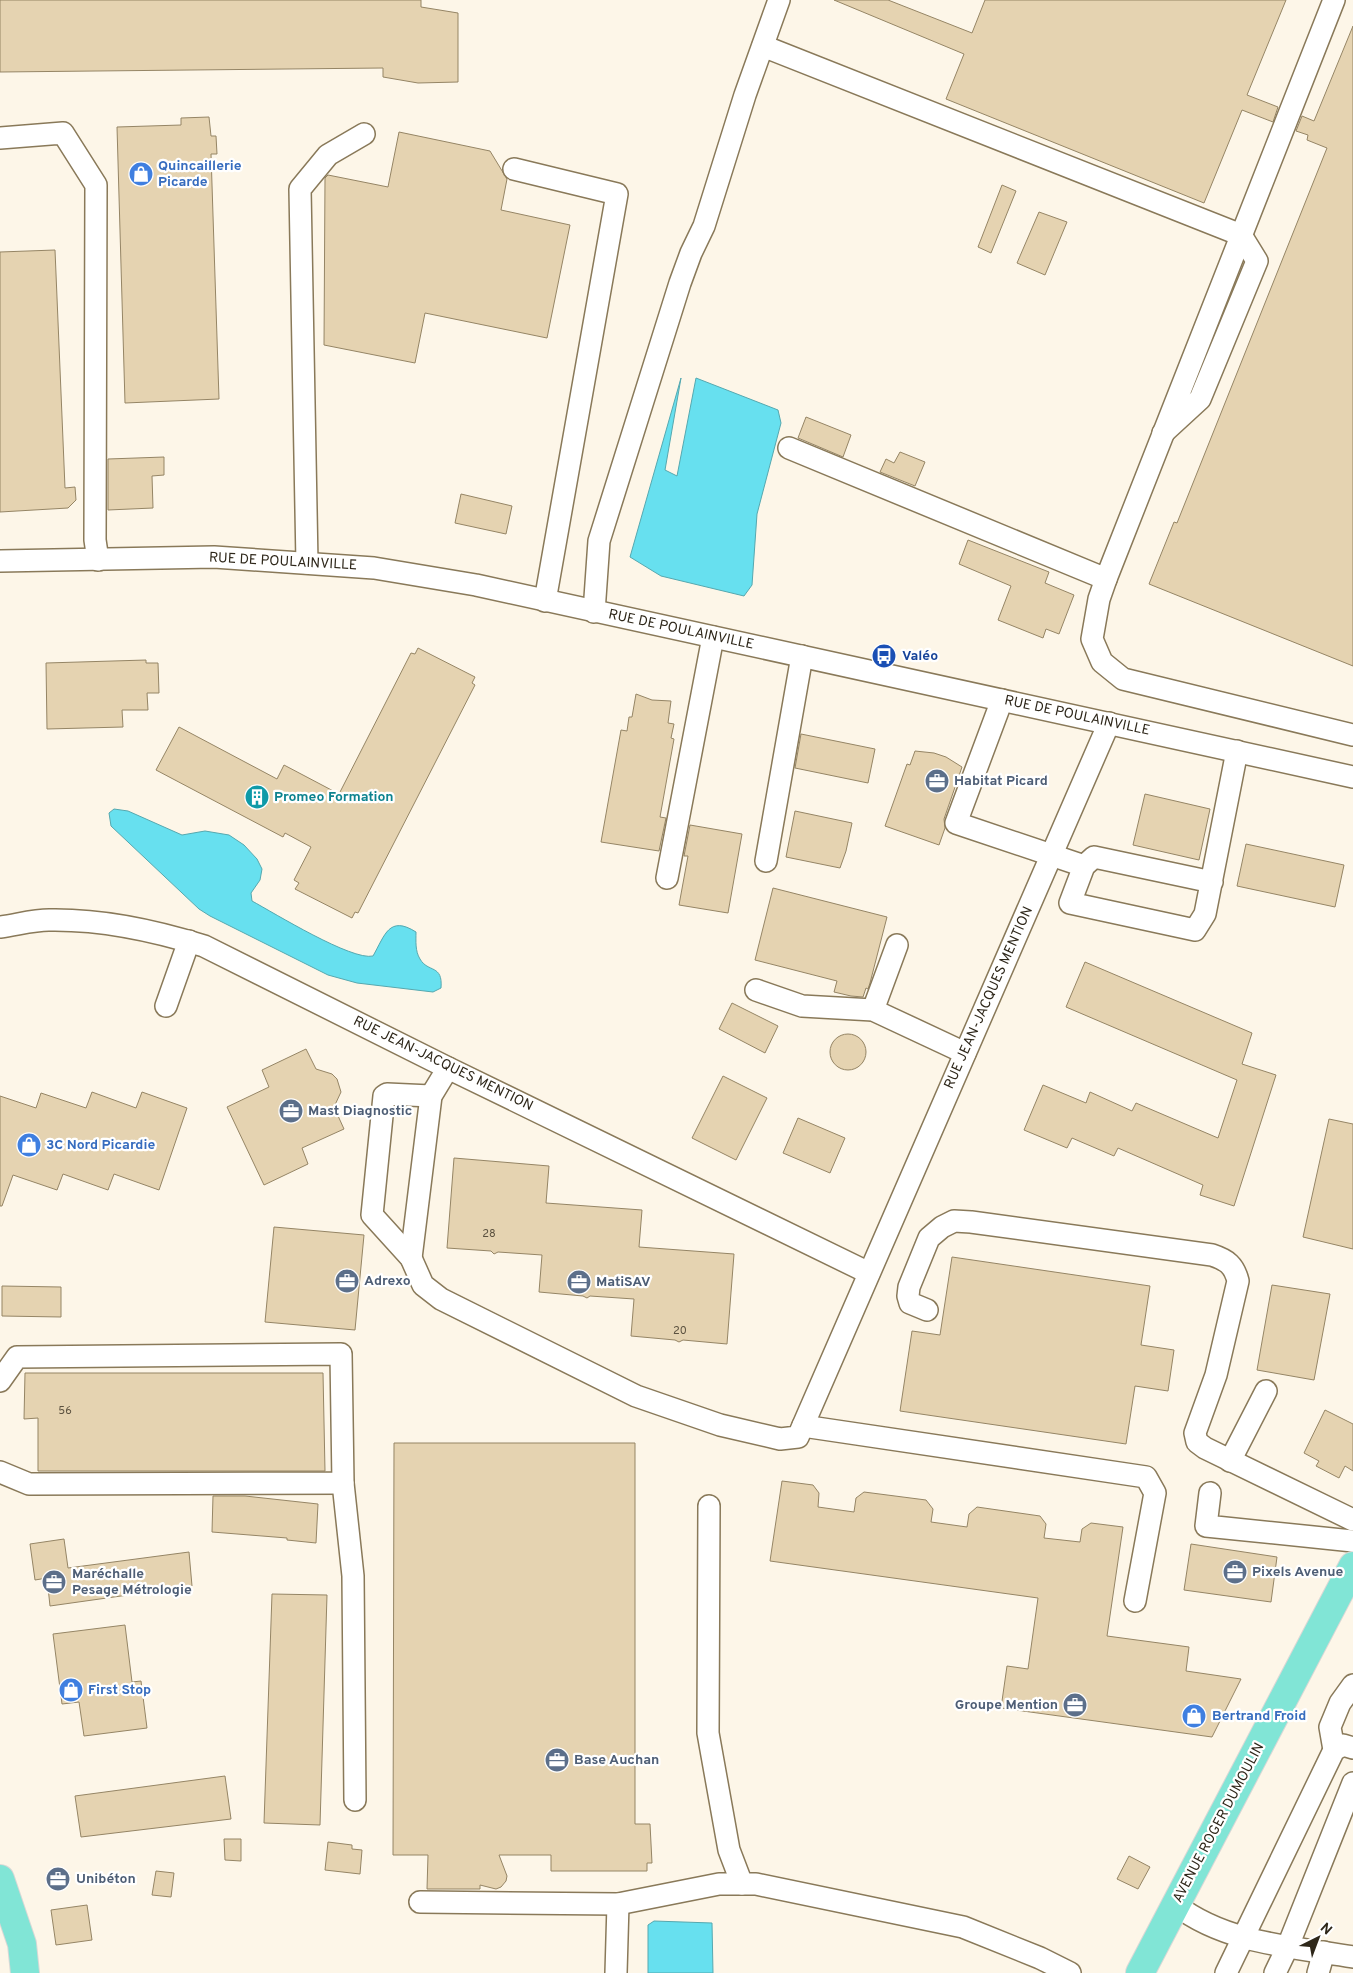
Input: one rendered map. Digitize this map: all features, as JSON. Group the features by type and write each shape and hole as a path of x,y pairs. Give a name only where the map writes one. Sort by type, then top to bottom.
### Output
{"main road":[{"name":"AVENUE ROGER DUMOULIN","path":"1140,1973 1353,1566"},
{"path":"0,1878 22,1944 25,1973"},
{"path":"0,1889 6,1973"}],"street":[{"path":"594,612 599,541 680,283 691,253 704,226 745,95 780,0"},
{"path":"1334,0 1106,578 1099,599 1092,639 1102,662 1123,679 1353,735"},
{"path":"763,46 1241,235"},
{"path":"0,138 63,133 96,185 96,540 98,560"},
{"path":"307,563 300,189 328,155 364,134"},
{"path":"514,169 617,194 545,601"},
{"path":"789,448 1106,578"},
{"name":"RUE DE POULAINVILLE","path":"0,562 214,557 374,568 476,585 1353,776"},
{"path":"668,878 713,637"},
{"path":"766,861 802,656"},
{"path":"1002,700 956,823 1084,866"},
{"name":"RUE JEAN-JACQUES MENTION","path":"800,1432 1109,723"},
{"path":"1212,882 1094,857 1084,866 1070,903 1195,930 1205,914 1212,882 1237,751"},
{"name":"RUE JEAN-JACQUES MENTION","path":"0,927 48,920 113,923 204,946 448,1068 869,1273"},
{"path":"166,1006 189,941"},
{"path":"873,1010 897,946"},
{"path":"756,990 802,1006 873,1010 965,1053"},
{"path":"411,1258 431,1096 448,1068"},
{"path":"431,1096 387,1094 384,1096 372,1215 411,1258 423,1284 441,1299 636,1396 720,1425 780,1439 800,1432 1146,1477 1154,1493 1135,1601"},
{"path":"926,1310 910,1303 908,1296 909,1287 929,1238 942,1227 954,1221 1202,1253 1226,1260 1235,1270 1238,1281 1216,1375 1195,1433 1197,1442 1230,1461 1353,1520"},
{"path":"0,1381 17,1357 342,1354 343,1483 353,1576 356,1800"},
{"path":"1230,1461 1266,1391"},
{"path":"0,1472 29,1484 343,1483"},
{"path":"1210,1493 1206,1526 1353,1541"},
{"path":"708,1506 708,1734 729,1850 742,1884"},
{"path":"1226,1973 1344,1749 1330,1727 1340,1703 1353,1685"},
{"path":"1275,1973 1288,1946 1353,1784"},
{"path":"420,1902 618,1904 719,1884 756,1884 963,1927 1040,1958 1070,1973"},
{"path":"616,1973 618,1904"},
{"path":"1176,1905 1186,1913 1244,1938 1353,1957"},
{"path":"1318,1973 1324,1952"}],"water":[{"path":"681,378 665,470 677,476 696,378 778,410 781,423 757,514 752,585 744,596 661,576 630,557"},
{"path":"114,809 128,811 182,835 205,831 229,835 244,845 257,859 262,869 260,880 251,893 252,901 313,935 348,951 363,956 373,956 389,930 400,926 407,927 416,932 418,956 423,963 440,975 441,988 433,992 357,983 328,975 210,916 199,909 111,826 109,813"},
{"path":"654,1921 712,1923 713,1973 648,1973 648,1925"}],"building":[{"path":"0,0 421,0 421,7 458,13 458,82 418,83 383,77 383,68 0,72"},
{"path":"834,0 888,0 972,33 985,0 1286,0 1247,95 1278,107 1273,122 1242,110 1204,203 946,99 964,54"},
{"path":"1353,26 1353,666 1149,584 1174,522 1177,523 1327,148 1307,140 1308,135 1296,131 1302,116 1314,121"},
{"path":"209,117 211,136 216,136 217,154 211,154 219,399 125,403 117,127 181,125 181,118"},
{"path":"399,132 490,151 507,179 501,210 570,225 547,338 425,313 415,363 324,345 325,178 328,175 388,187"},
{"path":"1002,185 1016,191 991,253 978,247"},
{"path":"1039,212 1067,222 1045,275 1017,263"},
{"path":"55,250 65,488 75,487 76,500 68,508 0,512 0,252"},
{"path":"806,417 851,435 843,457 798,438"},
{"path":"900,452 925,462 915,486 880,472 886,459 894,463"},
{"path":"164,457 164,475 152,476 153,508 108,510 108,459"},
{"path":"461,494 512,506 506,534 455,523"},
{"path":"968,540 1049,572 1045,583 1074,595 1059,634 1046,629 1043,638 998,620 1011,586 959,564"},
{"path":"418,648 475,677 472,683 475,685 358,913 355,912 352,918 295,889 299,883 294,880 311,847 285,833 283,837 156,770 179,727 277,779 284,765 339,794 411,653 415,654"},
{"path":"146,660 146,663 158,663 159,693 147,693 148,710 122,710 123,727 47,729 46,663"},
{"path":"636,694 652,700 671,701 668,723 674,724 671,738 674,739 660,817 666,818 659,851 601,842 621,730 627,731 629,717 632,717"},
{"path":"801,734 875,749 868,783 795,768"},
{"path":"915,751 934,753 946,757 962,767 944,819 945,828 939,845 885,826 907,764 910,765"},
{"path":"1145,794 1210,809 1199,860 1133,845"},
{"path":"795,811 852,823 840,868 786,857"},
{"path":"690,825 742,834 728,913 679,905 688,856 684,856"},
{"path":"1246,844 1344,865 1335,907 1237,886"},
{"path":"773,888 887,917 870,983 863,997 834,992 837,981 755,960"},
{"path":"1085,962 1252,1033 1242,1064 1276,1075 1234,1206 1200,1195 1203,1185 1118,1148 1114,1156 1072,1138 1067,1148 1024,1130 1043,1085 1086,1103 1090,1092 1132,1111 1136,1103 1218,1138 1237,1080 1066,1007"},
{"path":"732,1003 778,1026 765,1053 719,1029"},
{"path":"848,1034 860,1040 866,1052 860,1064 848,1070 836,1064 830,1052 836,1040"},
{"path":"306,1049 316,1069 332,1074 337,1079 341,1092 334,1107 344,1129 302,1148 308,1164 264,1185 227,1107 269,1087 262,1070"},
{"path":"723,1076 767,1098 736,1160 692,1138"},
{"path":"92,1092 136,1108 142,1092 187,1108 159,1190 114,1174 108,1190 63,1174 57,1190 13,1175 2,1206 0,1206 0,1096 36,1108 41,1093 86,1108"},
{"path":"798,1118 845,1138 830,1173 783,1153"},
{"path":"1329,1119 1353,1124 1353,1249 1303,1237"},
{"path":"454,1158 549,1166 546,1203 642,1210 639,1247 734,1254 727,1344 683,1340 679,1342 631,1336 634,1299 590,1296 587,1298 539,1292 542,1255 498,1252 494,1254 491,1251 447,1248"},
{"path":"274,1227 364,1235 355,1330 265,1322"},
{"path":"952,1257 1150,1286 1141,1345 1174,1350 1168,1391 1135,1386 1126,1444 900,1411 912,1331 940,1335"},
{"path":"1272,1285 1330,1294 1314,1380 1257,1370"},
{"path":"2,1286 61,1287 61,1317 2,1316"},
{"path":"25,1373 323,1373 325,1471 38,1471 38,1418 24,1419"},
{"path":"1325,1410 1353,1424 1353,1471 1345,1466 1339,1478 1316,1466 1319,1461 1304,1453"},
{"path":"394,1443 635,1443 635,1824 650,1824 652,1863 647,1863 647,1871 551,1871 551,1855 499,1855 507,1876 506,1881 501,1887 496,1889 480,1885 480,1889 427,1889 428,1855 393,1855"},
{"path":"782,1481 813,1485 819,1493 818,1507 854,1512 856,1498 864,1492 926,1500 933,1509 931,1522 967,1527 969,1514 977,1507 1040,1516 1046,1524 1044,1538 1080,1542 1082,1529 1091,1523 1123,1527 1107,1636 1189,1647 1186,1671 1241,1679 1212,1737 1001,1708 1007,1666 1028,1669 1038,1598 770,1561"},
{"path":"213,1496 245,1496 318,1504 316,1543 287,1540 287,1538 212,1532"},
{"path":"64,1539 68,1568 189,1552 192,1586 50,1606 47,1578 35,1580 30,1544"},
{"path":"1191,1544 1277,1557 1271,1602 1184,1590"},
{"path":"272,1594 327,1595 320,1825 264,1823"},
{"path":"125,1625 132,1682 141,1681 147,1728 84,1736 79,1702 62,1704 53,1634"},
{"path":"225,1776 231,1819 81,1837 75,1796"},
{"path":"224,1839 241,1839 241,1861 225,1860"},
{"path":"328,1842 352,1845 352,1849 362,1850 360,1874 325,1870"},
{"path":"1129,1856 1150,1867 1138,1889 1117,1879"},
{"path":"156,1871 174,1873 171,1897 152,1895"},
{"path":"87,1905 92,1940 56,1945 51,1910"}],"place":[{"name":"Quincaillerie Picarde","path":"141,174"},
{"name":"Valéo","path":"884,656"},
{"name":"Habitat Picard","path":"937,781"},
{"name":"Promeo Formation","path":"257,797"},
{"name":"Mast Diagnostic","path":"291,1111"},
{"name":"3C Nord Picardie","path":"29,1145"},
{"name":"Adrexo","path":"347,1281"},
{"name":"MatiSAV","path":"579,1282"},
{"name":"Pixels Avenue","path":"1235,1572"},
{"name":"Maréchalle Pesage Métrologie","path":"54,1582"},
{"name":"First Stop","path":"71,1690"},
{"name":"Groupe Mention","path":"1075,1705"},
{"name":"Bertrand Froid","path":"1194,1716"},
{"name":"Base Auchan","path":"557,1760"},
{"name":"Unibéton","path":"58,1879"}]}
